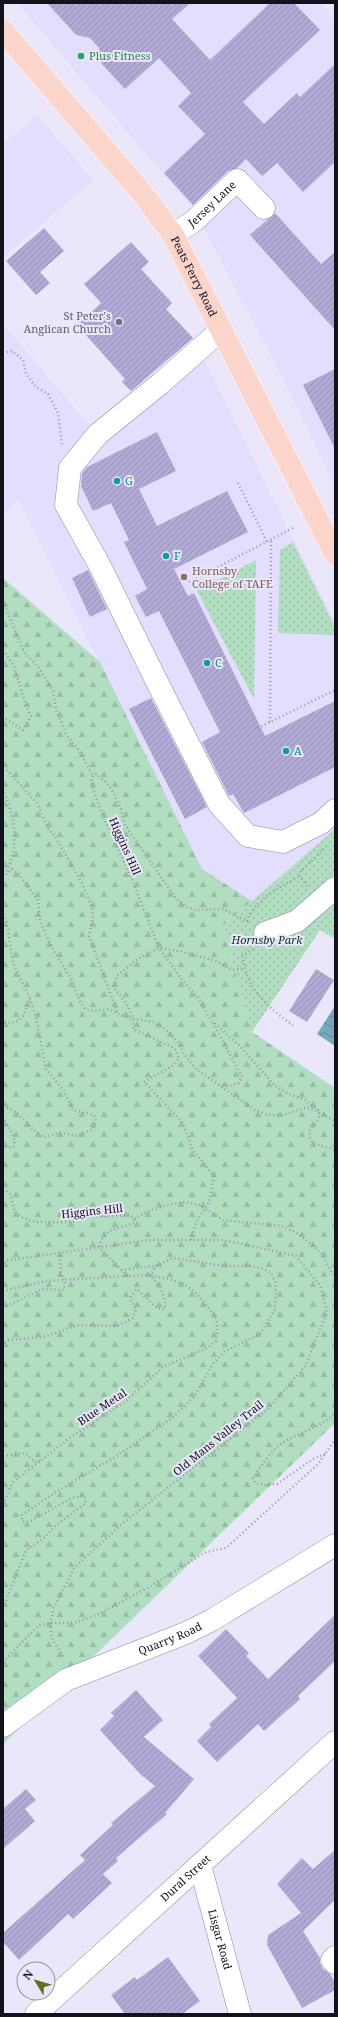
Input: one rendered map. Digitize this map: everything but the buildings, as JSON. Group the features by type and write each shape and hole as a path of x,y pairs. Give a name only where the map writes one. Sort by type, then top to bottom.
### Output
{"main road":[{"name":"Peats Ferry Road","path":"3,31 143,194 173,234 335,554"}],"street":[{"name":"Jersey Lane","path":"173,234 194,220 237,180 264,208"},
{"path":"221,330 161,383 98,434 70,468 66,505 100,566 219,804 248,836 283,842 321,823 335,810"},
{"path":"161,383 184,381"},
{"path":"258,928 296,921 328,895"},
{"name":"Quarry Road","path":"3,1726 66,1680 186,1633 212,1620 335,1545"},
{"name":"Dural Street","path":"36,2014 335,1742"},
{"name":"Lisgar Road","path":"200,1865 240,2014"},
{"path":"335,1957 332,1960 335,1963"}],"path":[{"path":"3,353 12,351 23,360 26,374 36,386 48,394 58,413 62,445 71,452 86,449"},
{"path":"238,483 267,542"},
{"path":"189,582 293,528"},
{"path":"270,722 272,539"},
{"path":"3,601 24,652 39,668 53,691 56,710 66,734 80,752 93,776"},
{"path":"3,650 14,666 25,703 31,716 23,730 3,717"},
{"path":"254,730 335,690"},
{"path":"3,770 7,770 37,803 48,828 56,838 83,885 92,908 93,916 89,936 117,1012"},
{"name":"Higgins Hill","path":"258,928 223,909 197,910 186,907 174,897 125,825 121,809 113,792 100,777 96,774 93,776 91,781 93,789 104,819 159,948 182,981 199,999 210,1019 240,1046 274,1085 287,1093 305,1100 335,1122"},
{"path":"3,789 10,808 15,838 14,854 3,876"},
{"path":"247,921 250,914 261,902 275,890 300,876 301,871 306,864 326,847"},
{"path":"3,876 12,869 21,877 38,900 40,922 55,953 72,980 79,1000 85,1009 92,1011 109,1009 125,1017 153,1022 169,1032 179,1043 190,1063 240,1100 268,1115 284,1115 307,1108 318,1110 320,1116 309,1132 310,1139 313,1142 335,1150"},
{"path":"300,876 328,895"},
{"path":"3,914 7,923 13,963 30,999 36,1018 46,1069 64,1091 73,1110 94,1116 96,1122 93,1129 77,1136 60,1133 44,1137 37,1134 18,1114 10,1108 3,1108"},
{"path":"191,1240 196,1222 209,1202 214,1176 192,1150 183,1123 144,1082 174,1065 179,1058 174,1048 133,1029 134,1018 126,1003 114,987 117,976 136,960 159,948 179,951 213,960 233,970 244,968 259,996 277,1014 293,1025"},
{"path":"3,1020 4,1022 14,1024 20,1020 30,999"},
{"path":"210,1019 227,1046 242,1076 239,1083 228,1086 218,1085"},
{"path":"3,1117 7,1128 15,1140 15,1145 13,1148 8,1148 3,1145"},
{"name":"Higgins Hill","path":"3,1189 10,1194 15,1212 21,1217 35,1222 72,1222 85,1217 130,1215 134,1219 146,1212 167,1205 186,1202 205,1208 224,1220 282,1226 299,1234 321,1253 335,1278"},
{"path":"127,1276 100,1248 101,1238 105,1234 135,1222 134,1219"},
{"name":"Old Mans Valley Trail","path":"3,1260 100,1248 149,1240 224,1240 296,1256 320,1285 327,1312 306,1365 268,1408 123,1523 75,1567 54,1609 51,1623 51,1637 57,1649"},
{"path":"3,1308 42,1289 64,1290 65,1281 61,1274 60,1253"},
{"path":"3,1608 26,1550 44,1538 56,1525 86,1503 85,1498 81,1496 72,1498 29,1522 22,1521 22,1515 61,1488 115,1457 172,1418 194,1398 213,1364 225,1351 260,1334 275,1309 276,1283 270,1273 264,1269 250,1266 224,1266 173,1258 156,1266 121,1270"},
{"path":"151,1275 156,1266"},
{"path":"3,1291 46,1281 151,1275"},
{"path":"3,1344 8,1340 43,1337 79,1325 117,1326 133,1318 136,1309 132,1302 131,1296 137,1289 157,1308 165,1309 162,1290 151,1275"},
{"name":"Blue Metal","path":"3,1504 13,1482 44,1460 71,1437 126,1401 164,1367 207,1348 216,1341 218,1328 215,1316 194,1290 172,1280 151,1275"},
{"path":"325,1454 313,1459 276,1484 265,1485 255,1483 253,1478 260,1467 282,1443 327,1421 335,1413"},
{"path":"3,1662 39,1625 51,1623 74,1623 99,1614 149,1587 206,1552 226,1548 318,1464 335,1440"},
{"path":"3,1456 25,1453 35,1462 44,1460"}],"shaded area":[{"path":"17,3 321,3 335,21 335,487 283,379 195,211"},
{"path":"37,115 93,180 3,257 3,144"},
{"name":"Hornsby College of TAFE","path":"3,324 96,433 197,346 335,623 335,829 252,901 202,869 18,500 3,513"}],"green space":[{"path":"293,542 335,627 335,635 278,633 280,550"},
{"path":"256,560 254,699 197,591"},
{"path":"3,578 100,662 202,869 252,901 223,926 252,1032 335,1088 335,1423 3,1744"},
{"name":"Hornsby Park","path":"335,829 335,939 320,930 252,1032 223,926"}],"water":[{"path":"335,1006 335,1046 317,1034"}],"place":[{"name":"Plus Fitness","path":"81,56"},
{"name":"St Peter's Anglican Church","path":"119,322"},
{"name":"G","path":"117,481"},
{"name":"F","path":"166,556"},
{"name":"Hornsby College of TAFE","path":"184,577"},
{"name":"C","path":"207,663"},
{"name":"A","path":"286,751"}]}
